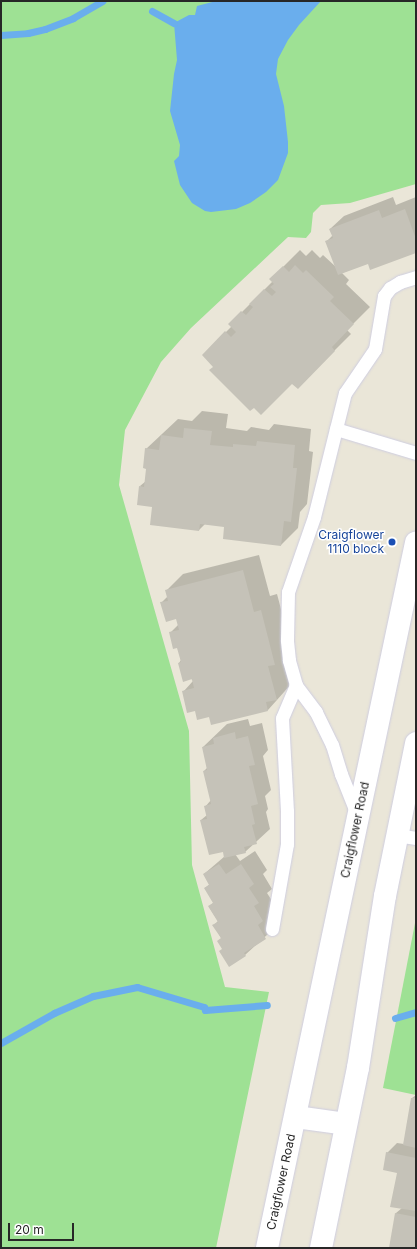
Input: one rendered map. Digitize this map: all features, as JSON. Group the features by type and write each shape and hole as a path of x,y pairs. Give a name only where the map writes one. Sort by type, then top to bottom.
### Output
{"main road":[{"name":"Craigflower Road","path":"267,1248 296,1117 416,543"},
{"path":"321,1248 358,1068 385,896 407,836 416,743"},
{"name":"Craigflower Road","path":"296,1117 346,1124"}],"lane":[{"path":"358,815 340,774 332,745 316,712 296,686 289,660 286,640 288,592 314,517 345,393 375,349 384,296 400,282 416,277"},
{"path":"336,429 416,453"},
{"path":"272,929 286,844 287,811 282,718 296,686"}],"green space":[{"path":"1,1 416,1 416,184 350,203 321,205 313,213 311,232 306,238 288,237 191,328 161,362 125,430 119,485 189,731 192,865 225,987 269,992 216,1248 1,1248"},
{"path":"416,918 416,1095 383,1088"}],"water":[{"path":"216,1 321,1 299,25 288,40 278,59 276,74 284,106 288,153 278,180 266,192 250,203 236,209 211,212 205,211 192,203 180,185 174,161 179,156 180,145 170,111 177,60 174,23 189,15 195,15 197,6"}],"building":[{"path":"405,209 416,239 416,253 370,270 368,264 338,275 325,241 333,238 329,229 379,210 382,218"},
{"path":"295,265 303,273 306,270 334,297 330,301 354,324 332,347 335,351 298,389 292,384 261,415 254,408 250,411 209,370 213,367 202,355 225,331 231,337 236,332 228,324 241,311 246,315 253,307 249,304 264,289 272,296 276,292 270,287 274,284 269,279 283,266 289,272"},
{"path":"184,428 212,431 210,445 233,447 233,444 256,446 257,441 295,445 293,468 297,468 291,522 284,521 281,546 223,539 224,527 200,524 199,531 150,525 152,507 137,505 139,486 144,487 146,469 143,468 145,448 159,450 161,435 183,438"},
{"path":"243,570 254,612 261,610 275,665 268,666 277,700 266,702 268,711 211,725 209,717 197,720 195,711 187,713 182,691 194,688 192,679 183,682 178,663 181,662 177,648 173,649 169,632 179,630 176,619 166,622 160,602 168,601 165,590"},
{"path":"235,732 236,739 248,736 255,765 249,766 258,804 251,806 255,824 252,825 257,844 244,847 246,853 224,858 223,852 209,855 200,820 207,819 204,806 211,804 203,771 207,770 202,747 214,744 213,738"},
{"path":"219,864 226,874 241,864 254,884 249,888 259,903 254,906 263,921 258,925 266,939 244,953 246,956 229,967 219,951 222,949 217,941 221,938 212,925 218,922 208,906 213,903 204,888 209,885 203,874"},
{"path":"411,1098 416,1098 416,1148 403,1145"},
{"path":"386,1152 416,1158 416,1211 390,1207 397,1173 383,1170"},
{"path":"395,1213 416,1217 416,1248 389,1248"}],"waterway":[{"path":"1,35 28,33 45,29 73,18 102,1"},
{"path":"152,11 174,23"},
{"path":"1,1043 54,1013 93,996 137,987 204,1007 205,1010 267,1005"},
{"path":"395,1018 416,1012"}],"place":[{"name":"Craigflower 1110 block","path":"392,542"}]}
